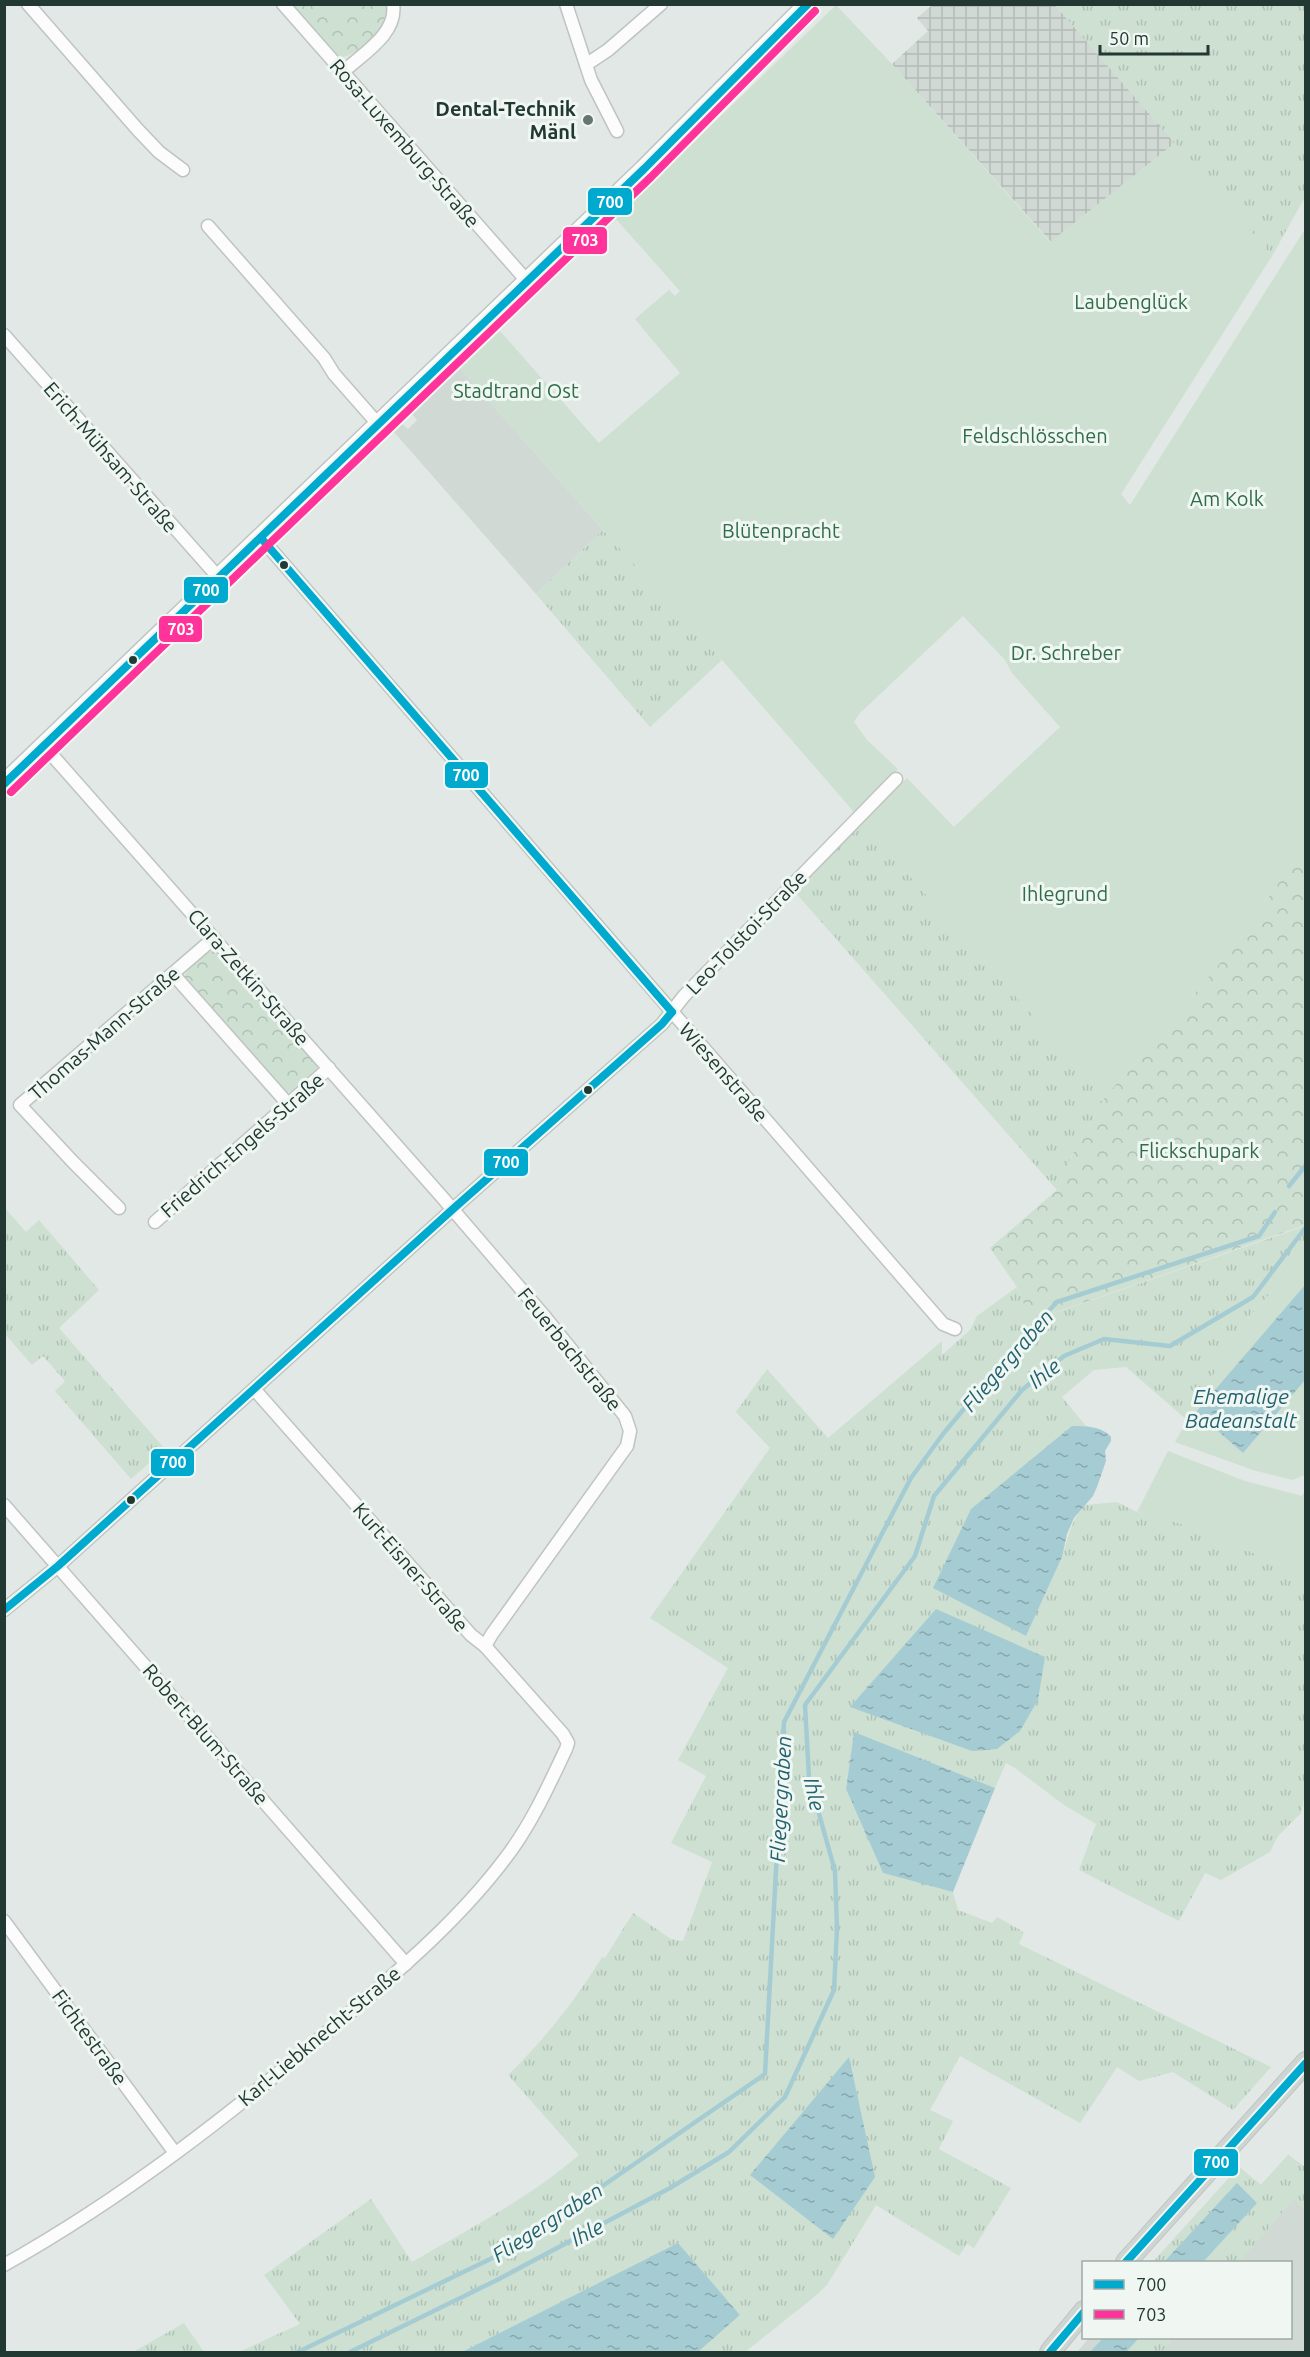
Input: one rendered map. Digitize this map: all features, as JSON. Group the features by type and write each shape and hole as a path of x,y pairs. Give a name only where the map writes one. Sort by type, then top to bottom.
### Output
{"main road":[{"path":"4,784 713,101 808,4"},
{"path":"1127,2261 1305,2062"},
{"path":"1050,2352 1082,2312"}],"street":[{"path":"28,4 138,130 159,152 183,170"},
{"name":"Rosa-Luxemburg-Straße","path":"283,4 527,281"},
{"path":"343,72 389,30 394,19 393,4"},
{"path":"566,4 591,80 617,130"},
{"path":"586,64 614,46 661,4"},
{"path":"208,226 324,358 334,374 378,424"},
{"name":"Erich-Mühsam-Straße","path":"4,335 219,578"},
{"name":"Wiesenstraße","path":"261,538 943,1324 956,1329"},
{"name":"Clara-Zetkin-Straße","path":"44,746 453,1209"},
{"name":"Leo-Tolstoi-Straße","path":"4,1610 58,1566 453,1209 662,1024 684,996 896,779"},
{"name":"Thomas-Mann-Straße","path":"119,1208 20,1105 214,938"},
{"path":"173,974 288,1104"},
{"name":"Friedrich-Engels-Straße","path":"155,1222 329,1068"},
{"name":"Feuerbachstraße","path":"453,1209 617,1405 625,1416 630,1431 627,1446 622,1454 485,1646"},
{"name":"Kurt-Eisner-Straße","path":"254,1389 471,1635 485,1646 563,1734 568,1743"},
{"name":"Robert-Blum-Straße","path":"4,1505 406,1964"},
{"name":"Karl-Liebknecht-Straße","path":"4,2265 66,2228 175,2153 288,2064 406,1964 467,1903 505,1859 531,1816 568,1743"},
{"name":"Fichtestraße","path":"4,1921 175,2153"}],"shaded area":[{"path":"932,5 1055,5 1175,143 1051,242 892,64 928,31 917,18"},
{"path":"460,368 603,530 536,594 394,432 402,424 408,429 417,420 412,414"},
{"path":"1288,2155 1305,2167 1305,2352 1077,2352 1088,2339 1292,2339 1292,2261 1154,2261 1239,2167 1261,2185"}],"green space":[{"path":"292,5 386,5 388,17 386,24 368,43 353,53 341,57 335,54"},
{"path":"318,5 353,5 354,7 330,23"},
{"path":"836,5 892,64 1050,242 1175,143 1272,256 1121,494 1130,505 1305,229 1305,843 1242,936 1105,1097 862,822 907,778 954,827 1060,727 1012,673 1005,660 963,616 859,714 854,722 867,740 898,769 854,812 722,660 460,368 500,331 599,443 680,373 635,319 669,290 675,296 680,291 615,218"},
{"path":"1055,5 1305,5 1305,197 1272,256"},
{"path":"603,530 722,660 650,727 536,594"},
{"path":"862,822 1105,1097 1071,1157 1057,1190 794,891"},
{"name":"Flickschupark","path":"1305,843 1305,1225 1031,1321 1017,1287 990,1248 1057,1190 1071,1157 1105,1097 1242,936"},
{"path":"215,950 219,951 317,1064 317,1073 301,1087 287,1092 282,1090 184,978 196,961"},
{"path":"4,1207 26,1232 39,1220 99,1290 59,1328 165,1449 131,1479 55,1391 65,1381 43,1356 32,1365 5,1334"},
{"path":"1305,1226 1305,1249 1241,1326 1188,1421 1126,1367 1094,1370 1062,1397 1086,1426 1072,1426 1026,1636 1061,1559 1072,1525 1085,1505 1117,1502 1137,1512 1193,1527 1305,1575 1305,1793 1301,1813 1278,1836 1270,1852 1221,1880 1205,1873 1179,1921 1079,1870 1096,1824 1064,1805 1006,1763 995,1788 854,1733 846,1789 883,1873 953,1892 958,1910 992,1923 997,1917 1024,1932 1019,1944 1271,2067 1233,2110 1173,2072 1139,2081 1117,2067 1080,2123 960,2056 930,2110 953,2121 939,2149 1011,2188 974,2248 967,2244 959,2256 876,2205 827,2285 745,2352 698,2352 740,2315 678,2244 462,2352 239,2352 300,2324 264,2275 371,2199 412,2262 519,2199 579,2155 508,2075 547,2034 602,1957 605,1958 633,1913 671,1939 683,1941 712,1862 671,1843 706,1776 678,1760 728,1668 650,1618 770,1448 736,1412 767,1369 828,1438 942,1341 942,1355 970,1330 977,1316 1017,1287 1032,1321"},
{"path":"1305,1249 1305,1475 1292,1480 1253,1470 1175,1442 1241,1326"},
{"path":"1168,1451 1245,1481 1302,1496 1305,1491 1305,1575 1193,1527 1137,1512"},
{"path":"1288,2155 1305,2167 1305,2210 1294,2199 1240,2261 1204,2261 1256,2203 1237,2183 1165,2261 1154,2261 1239,2167 1261,2185"},
{"path":"184,2323 204,2352 133,2352"},
{"path":"1138,2339 1173,2339 1161,2352 1126,2352"}],"water":[{"name":"Ehemalige Badeanstalt","path":"1305,1285 1305,1380 1243,1453 1196,1412"},
{"path":"1072,1426 1098,1429 1107,1433 1111,1441 1105,1451 1106,1461 1097,1487 1093,1496 1074,1518 1067,1534 1062,1557 1026,1636 933,1588 971,1509"},
{"path":"936,1609 1045,1657 1038,1700 1020,1731 997,1749 972,1751 850,1707"},
{"path":"854,1732 995,1788 953,1892 883,1873 846,1789"},
{"path":"849,2057 875,2177 833,2239 750,2175"},
{"path":"1237,2183 1257,2203 1204,2261 1165,2261"},
{"path":"678,2243 740,2315 698,2352 462,2352"},
{"path":"1102,2339 1138,2339 1126,2352 1090,2352"}],"waterway":[{"name":"Fliegergraben","path":"1289,1186 1306,1165"},
{"name":"Fliegergraben","path":"298,2352 511,2249 765,2074 784,1722 911,1478 943,1434 1024,1337 1057,1302 1259,1236 1275,1212"},
{"name":"Ihle","path":"350,2352 497,2280 670,2188 729,2152 785,2097 834,1990 837,1928 835,1871 809,1778 805,1705 915,1556 934,1496 1022,1390 1064,1356 1104,1339 1170,1346 1253,1297 1306,1227"}],"transit line":[{"name":"700","path":"4,784 644,169 808,4"},
{"name":"703","path":"11,792 651,177 815,11"},
{"name":"700","path":"261,538 672,1012"},
{"name":"700","path":"4,1610 58,1566 453,1209 662,1024 672,1012"},
{"name":"700","path":"1127,2261 1306,2063"},
{"name":"700","path":"1050,2352 1082,2314"}],"place":[{"name":"Dental-Technik Mänl","path":"588,120"}],"park label":[{"name":"Laubenglück","path":"1131,301"},
{"name":"Stadtrand Ost","path":"516,390"},
{"name":"Feldschlösschen","path":"1035,435"},
{"name":"Am Kolk","path":"1227,498"},
{"name":"Blütenpracht","path":"781,530"},
{"name":"Dr. Schreber","path":"1066,652"},
{"name":"Ihlegrund","path":"1065,893"}]}
